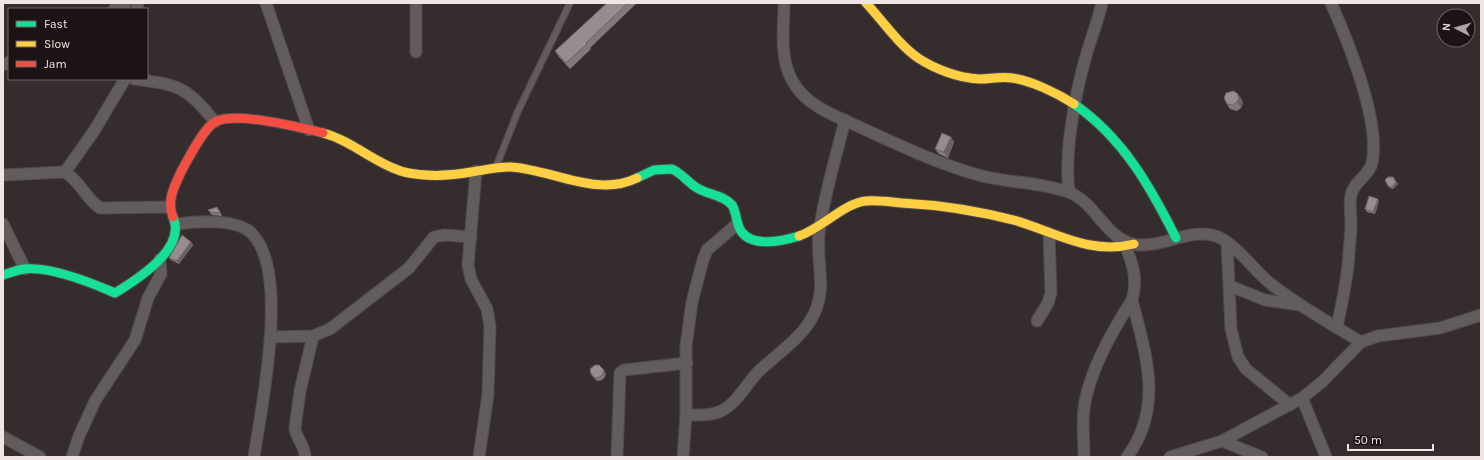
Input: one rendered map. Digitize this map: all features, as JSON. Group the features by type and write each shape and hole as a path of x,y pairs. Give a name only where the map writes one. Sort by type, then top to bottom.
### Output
{"street":[{"path":"116,8 126,3"},
{"path":"416,3 416,52"},
{"path":"784,3 784,61 797,89 810,101 845,120 952,167 984,176 1040,184 1069,192 1088,205 1114,235 1130,246 1136,281 1132,300 1106,346 1088,391 1084,407 1084,457"},
{"path":"866,3 909,49 919,58 930,64 970,78 1012,78 1032,84 1075,103 1119,142 1158,201 1176,238"},
{"path":"1069,192 1068,175 1075,103 1086,55 1102,3"},
{"path":"1331,3 1350,47 1363,90 1372,125 1374,154 1368,172 1355,185 1351,194 1350,253 1337,327"},
{"path":"268,5 309,130"},
{"path":"65,172 94,131 124,80"},
{"path":"140,80 177,86 197,102 214,122"},
{"path":"3,275 25,268 83,279 115,293 160,259 174,238 177,224 170,207 182,170 214,122 226,118 238,117 334,136 353,144 394,168 415,174 434,176 496,167 519,169 601,185 617,185 633,181 652,171 667,168 676,170 697,189 728,201 733,207 736,225 742,234 762,242 795,237 820,226 852,205 865,201 953,208 993,215 1029,225 1074,242 1100,248 1130,246 1207,234 1218,237 1227,243 1271,285 1361,342"},
{"path":"686,415 716,414 724,410 758,372 805,329 814,314 820,296 822,280 819,246 820,226 845,120"},
{"path":"476,171 468,265 471,279 487,309 490,326 488,394 479,457"},
{"path":"3,175 65,172 72,176 93,203 100,208 170,207"},
{"path":"177,224 192,222 238,226 249,232 256,240 264,255 269,276 271,337 254,457"},
{"path":"3,224 25,268"},
{"path":"683,457 686,415 688,326 703,260 707,250 736,225"},
{"path":"1037,321 1048,302 1051,293 1049,233"},
{"path":"271,337 313,336 330,329 409,268 434,237 444,235 471,237"},
{"path":"1227,243 1231,329 1238,357 1246,369 1290,405"},
{"path":"72,457 78,436 95,401 135,340 148,298 161,274 160,259"},
{"path":"1230,286 1265,300 1301,305"},
{"path":"1127,457 1144,429 1149,391 1149,370 1132,300"},
{"path":"1170,457 1222,441 1302,398 1322,382 1361,342 1378,336 1440,328 1481,315"},
{"path":"305,457 305,450 295,428 300,391 313,336"},
{"path":"617,457 620,373 624,370 687,363"},
{"path":"1302,398 1326,457"},
{"path":"3,437 40,457"},
{"path":"1222,441 1262,457"}],"lane":[{"path":"496,167 518,111 570,3"}],"building":[{"path":"607,3 628,3 566,63 555,51"},
{"path":"1233,91 1237,93 1239,98 1233,105 1227,104 1224,98 1226,93"},
{"path":"942,133 951,137 944,152 935,149"},
{"path":"1388,177 1393,177 1396,182 1392,187 1388,186 1385,180"},
{"path":"1369,196 1378,199 1373,212 1365,209"},
{"path":"217,207 220,213 210,212 208,210"},
{"path":"182,235 191,242 177,261 169,258"},
{"path":"595,365 599,365 604,370 600,377 595,378 591,374 590,369"}],"traffic: fast":[{"path":"1074,104 1107,132 1134,164 1156,200 1176,238"},
{"path":"637,178 654,170 672,169 699,189 721,197 732,205 739,228 752,240 768,242 785,240 799,236"},
{"path":"3,275 24,269 46,270 83,280 115,293 136,280 167,251 173,240 175,229 173,217"}],"traffic: slow":[{"path":"866,3 904,46 918,58 932,66 955,75 971,78 979,79 1004,77 1028,82 1044,88 1074,104"},
{"path":"323,133 344,141 383,164 412,174 446,175 510,167 542,172 590,184 606,185 621,183 637,178"},
{"path":"799,236 816,228 849,206 866,201 875,201 946,207 988,214 1017,221 1088,245 1118,247 1134,244"}],"traffic: jam":[{"path":"173,217 170,205 172,193 182,170 197,143 207,129 217,121 239,118 253,119 323,133"}]}
